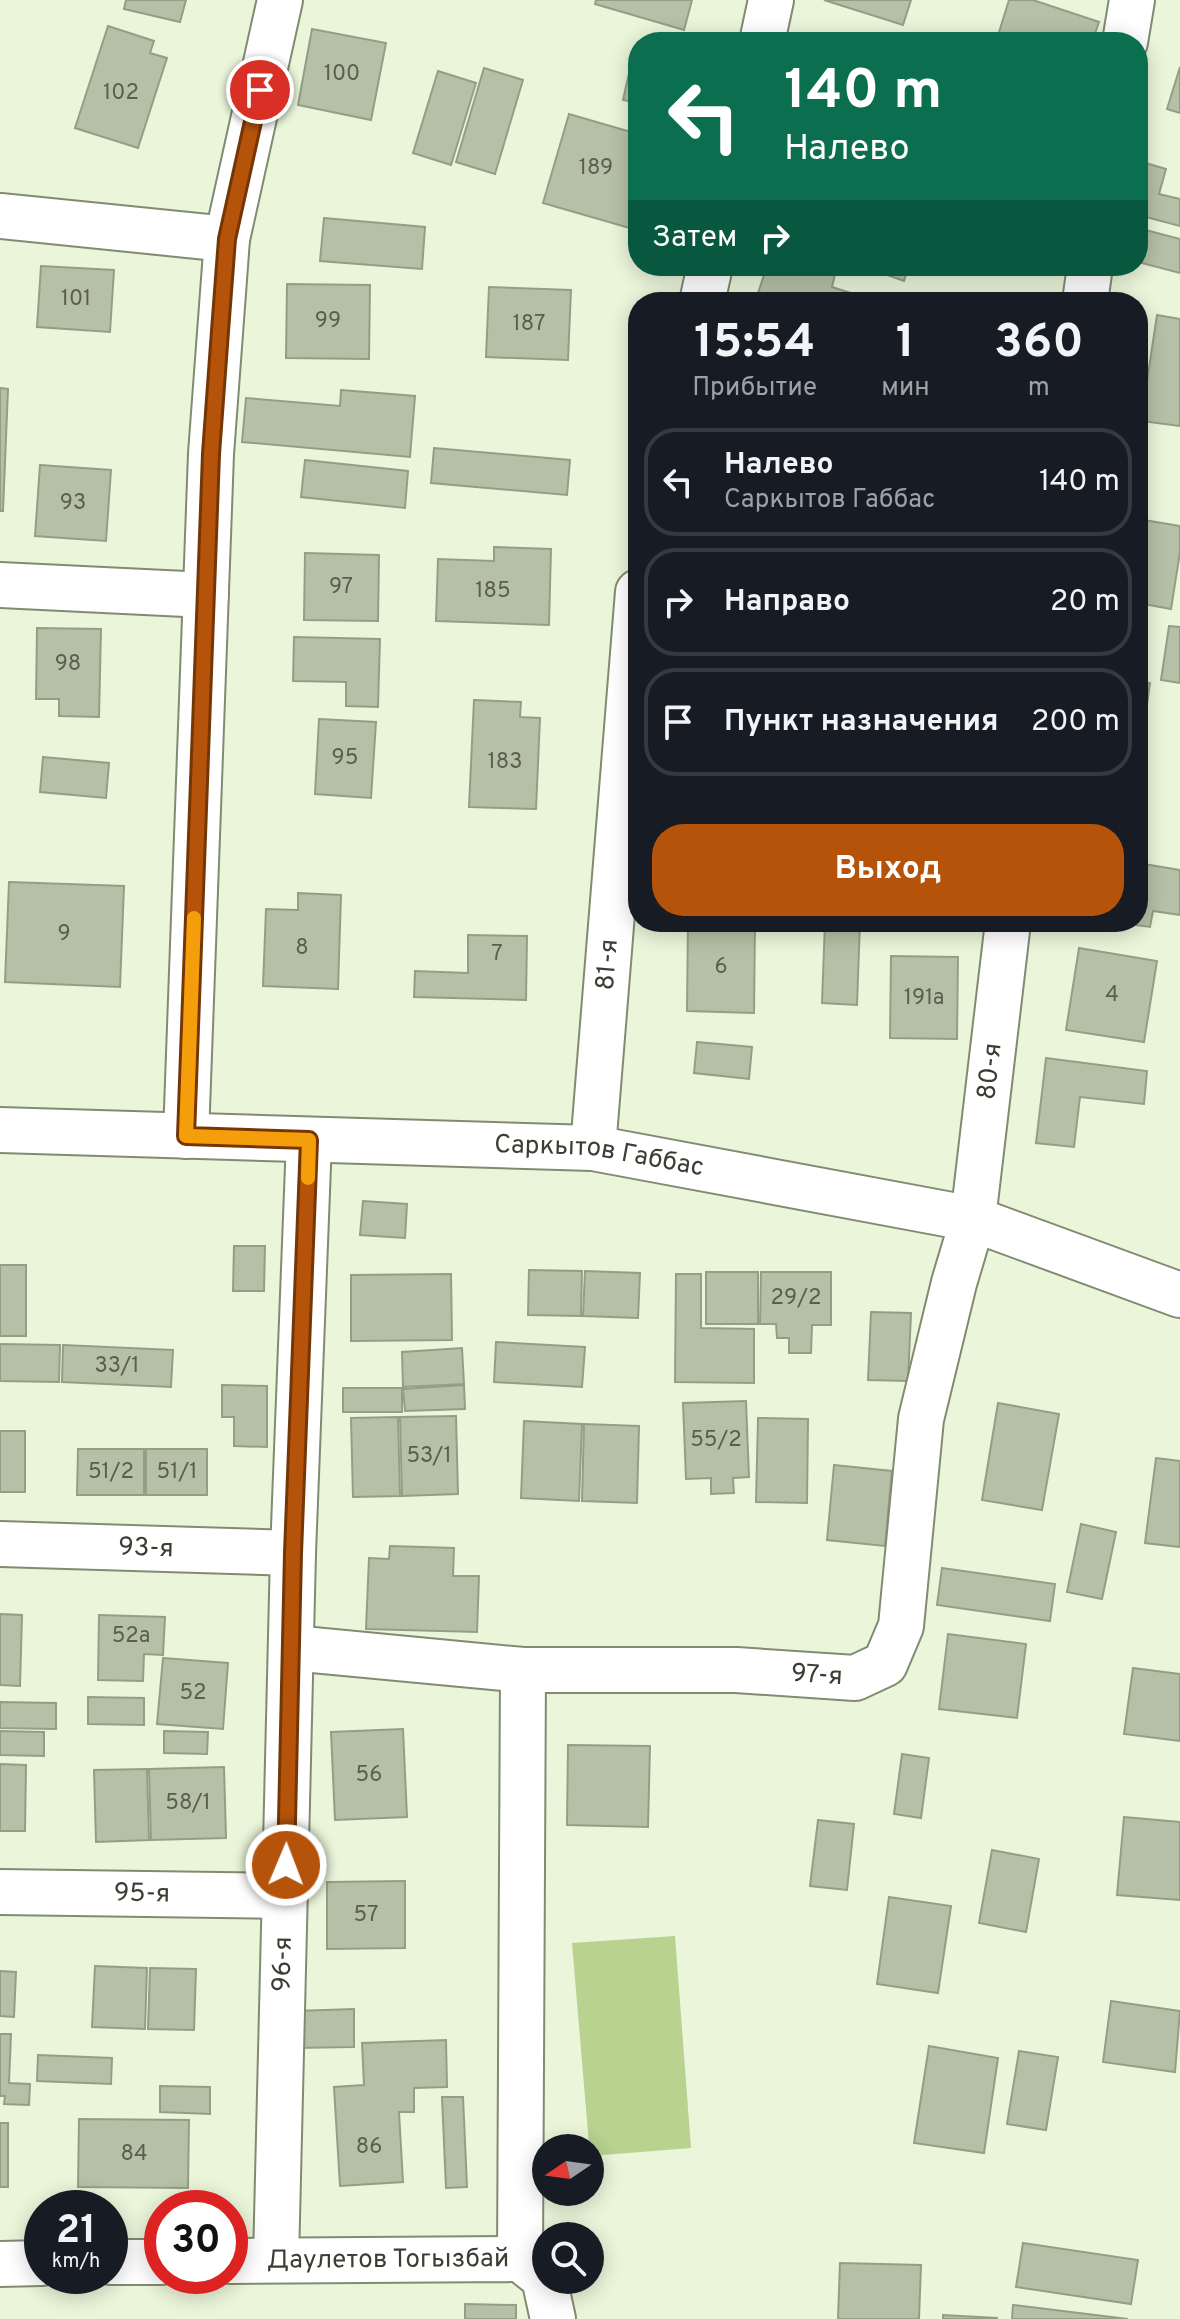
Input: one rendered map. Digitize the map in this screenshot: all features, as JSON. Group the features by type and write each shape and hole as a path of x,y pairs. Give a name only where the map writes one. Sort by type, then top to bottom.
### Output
{"street":[{"path":"186,1136 211,454 227,239 280,0"},
{"path":"764,32 771,0"},
{"path":"1127,32 1132,0"},
{"path":"0,216 227,239"},
{"path":"0,585 206,595"},
{"name":"81-я","path":"593,1148 628,716"},
{"name":"80-я","path":"973,1219 1007,932"},
{"name":"Саркытов Габбас","path":"0,1130 593,1148 973,1219 1180,1295"},
{"name":"96-я","path":"276,2260 293,1553 309,1140"},
{"name":"97-я","path":"292,1648 523,1670 736,1670 855,1678 885,1664 901,1626 921,1419 973,1219"},
{"name":"93-я","path":"0,1544 293,1553"},
{"path":"520,2259 523,1670"},
{"name":"95-я","path":"0,1892 285,1896"},
{"name":"Даулетов Тогызбай","path":"248,2261 520,2259 544,2278 553,2319"},
{"path":"0,2264 24,2263"}],"green space":[{"path":"675,1936 691,2148 604,2155 604,2134 588,2134 572,1943"}],"building":[{"path":"126,0 186,0 180,22 124,9"},
{"path":"596,0 692,0 684,30 595,4"},
{"path":"824,0 911,0 903,25"},
{"path":"1009,0 1033,0 1099,22 1096,32 999,32"},
{"path":"108,26 154,41 150,53 167,58 138,148 75,128"},
{"path":"312,29 386,43 371,120 298,105"},
{"path":"1180,67 1180,113 1167,109"},
{"path":"484,68 523,80 495,174 456,162"},
{"path":"438,71 476,83 451,165 413,153"},
{"path":"628,78 628,101 623,100"},
{"path":"569,114 628,131 628,228 543,203"},
{"path":"1148,164 1166,169 1159,194 1180,199 1180,226 1148,218"},
{"path":"324,218 425,227 422,269 320,261"},
{"path":"1148,231 1180,239 1180,273 1148,265"},
{"path":"41,266 114,270 110,332 37,327"},
{"path":"764,276 835,276 832,287 848,292 758,292"},
{"path":"287,284 370,285 369,359 286,358"},
{"path":"489,287 571,290 568,360 486,357"},
{"path":"1157,315 1180,319 1180,426 1148,422 1148,375"},
{"path":"0,388 8,389 3,511 0,511"},
{"path":"341,390 415,396 410,457 242,442 246,398 340,406"},
{"path":"434,448 570,460 567,495 431,483"},
{"path":"305,460 408,471 405,508 301,497"},
{"path":"40,465 111,470 106,541 35,536"},
{"path":"1148,521 1180,526 1180,552 1171,609 1148,605"},
{"path":"494,547 551,549 549,625 436,621 438,559 494,561"},
{"path":"305,553 379,555 378,621 304,620"},
{"path":"1169,626 1180,627 1180,683 1161,680"},
{"path":"37,628 101,629 99,717 59,716 59,699 36,699"},
{"path":"294,637 380,639 378,707 346,706 346,682 293,681"},
{"path":"474,700 521,702 520,717 540,718 536,809 469,807"},
{"path":"319,719 376,722 371,798 315,794"},
{"path":"43,757 109,763 106,798 40,792"},
{"path":"1148,865 1180,870 1180,915 1153,911 1150,927"},
{"path":"9,882 124,886 120,987 5,982"},
{"path":"298,893 341,895 338,989 263,986 266,909 298,910"},
{"path":"688,932 755,932 754,1013 687,1011"},
{"path":"825,932 860,932 857,1005 822,1003"},
{"path":"468,935 527,936 526,1000 414,997 415,971 468,973"},
{"path":"1079,948 1157,961 1144,1042 1066,1030"},
{"path":"891,956 958,957 957,1039 890,1038"},
{"path":"697,1042 752,1047 749,1079 694,1073"},
{"path":"1046,1058 1147,1071 1144,1104 1080,1097 1074,1147 1036,1143"},
{"path":"363,1201 407,1204 405,1238 360,1235"},
{"path":"234,1246 265,1246 264,1291 233,1291"},
{"path":"0,1265 26,1265 26,1336 0,1336"},
{"path":"529,1270 582,1271 581,1316 528,1315"},
{"path":"585,1271 640,1273 638,1318 583,1316"},
{"path":"706,1272 758,1272 758,1324 706,1324"},
{"path":"761,1272 831,1272 831,1325 812,1325 811,1353 789,1353 789,1338 777,1338 776,1324 760,1324"},
{"path":"451,1274 452,1340 351,1341 351,1275"},
{"path":"676,1274 701,1274 701,1328 754,1329 754,1383 675,1382"},
{"path":"871,1312 911,1313 908,1381 868,1380"},
{"path":"496,1342 585,1347 582,1387 494,1382"},
{"path":"0,1344 60,1345 59,1382 0,1381"},
{"path":"63,1345 173,1350 171,1387 62,1382"},
{"path":"462,1348 464,1384 403,1387 402,1352"},
{"path":"222,1385 267,1386 267,1447 234,1446 234,1417 222,1417"},
{"path":"464,1385 465,1409 405,1411 403,1389"},
{"path":"343,1388 402,1388 402,1412 343,1412"},
{"path":"746,1401 749,1477 733,1478 734,1493 711,1494 711,1478 686,1479 683,1403"},
{"path":"998,1403 1059,1414 1042,1510 982,1500"},
{"path":"456,1416 458,1494 402,1496 400,1417"},
{"path":"398,1417 400,1496 353,1497 351,1418"},
{"path":"758,1418 808,1419 807,1503 756,1502"},
{"path":"524,1421 582,1424 579,1501 521,1498"},
{"path":"584,1424 639,1426 637,1503 582,1501"},
{"path":"0,1431 25,1431 25,1492 0,1492"},
{"path":"78,1449 144,1449 144,1495 77,1495"},
{"path":"146,1449 207,1449 207,1495 146,1495"},
{"path":"1156,1458 1180,1461 1180,1547 1145,1543"},
{"path":"834,1465 892,1471 885,1546 827,1540"},
{"path":"1081,1524 1116,1532 1102,1599 1067,1592"},
{"path":"390,1546 454,1548 453,1576 479,1576 477,1632 366,1629 369,1558 389,1559"},
{"path":"942,1568 1055,1584 1050,1621 937,1605"},
{"path":"0,1614 22,1615 20,1686 0,1685"},
{"path":"99,1615 165,1617 163,1655 144,1654 143,1681 98,1680"},
{"path":"948,1634 1026,1644 1017,1718 939,1709"},
{"path":"163,1658 228,1663 223,1729 157,1724"},
{"path":"1133,1668 1180,1674 1180,1741 1124,1734"},
{"path":"88,1697 144,1698 144,1725 88,1724"},
{"path":"0,1702 56,1703 56,1729 0,1728"},
{"path":"403,1729 407,1817 335,1820 331,1732"},
{"path":"0,1731 44,1732 44,1756 0,1755"},
{"path":"164,1731 208,1732 207,1754 164,1753"},
{"path":"568,1745 650,1746 648,1827 567,1825"},
{"path":"902,1754 929,1758 921,1818 894,1814"},
{"path":"0,1764 26,1765 25,1831 0,1831"},
{"path":"224,1767 226,1838 151,1840 149,1769"},
{"path":"147,1769 149,1840 96,1842 94,1770"},
{"path":"1124,1817 1180,1822 1180,1900 1117,1895"},
{"path":"818,1820 854,1824 847,1890 810,1886"},
{"path":"992,1850 1039,1859 1026,1932 979,1923"},
{"path":"405,1881 405,1948 327,1949 327,1882"},
{"path":"889,1897 951,1906 938,1993 877,1984"},
{"path":"95,1966 147,1968 145,2029 92,2027"},
{"path":"150,1968 196,1969 194,2030 148,2029"},
{"path":"0,1971 16,1972 14,2017 0,2016"},
{"path":"1111,2001 1180,2011 1175,2072 1103,2062"},
{"path":"354,2009 354,2047 295,2048 295,2011"},
{"path":"0,2034 11,2034 9,2083 30,2084 29,2105 4,2104 5,2096 0,2096"},
{"path":"446,2040 447,2087 414,2088 414,2112 399,2112 403,2182 340,2186 334,2087 364,2085 362,2043"},
{"path":"929,2046 998,2058 984,2153 914,2143"},
{"path":"1019,2051 1058,2057 1046,2130 1007,2124"},
{"path":"38,2055 112,2058 111,2084 37,2081"},
{"path":"160,2086 210,2087 210,2114 160,2112"},
{"path":"442,2097 463,2097 467,2187 446,2188"},
{"path":"79,2119 189,2120 188,2188 78,2187"},
{"path":"0,2123 8,2123 8,2187 0,2187"},
{"path":"1023,2243 1138,2260 1131,2304 1016,2287"},
{"path":"840,2263 921,2265 919,2319 838,2319"},
{"path":"465,2304 516,2305 516,2319 465,2319"},
{"path":"1013,2305 1128,2319 1012,2319"},
{"path":"943,2315 997,2318 997,2319 943,2319"}],"slow traffic":[{"path":"194,918 186,1136 309,1140 308,1178"}],"route":[{"path":"260,90 227,239 211,454 186,1136 309,1140 293,1553 286,1865"}]}
